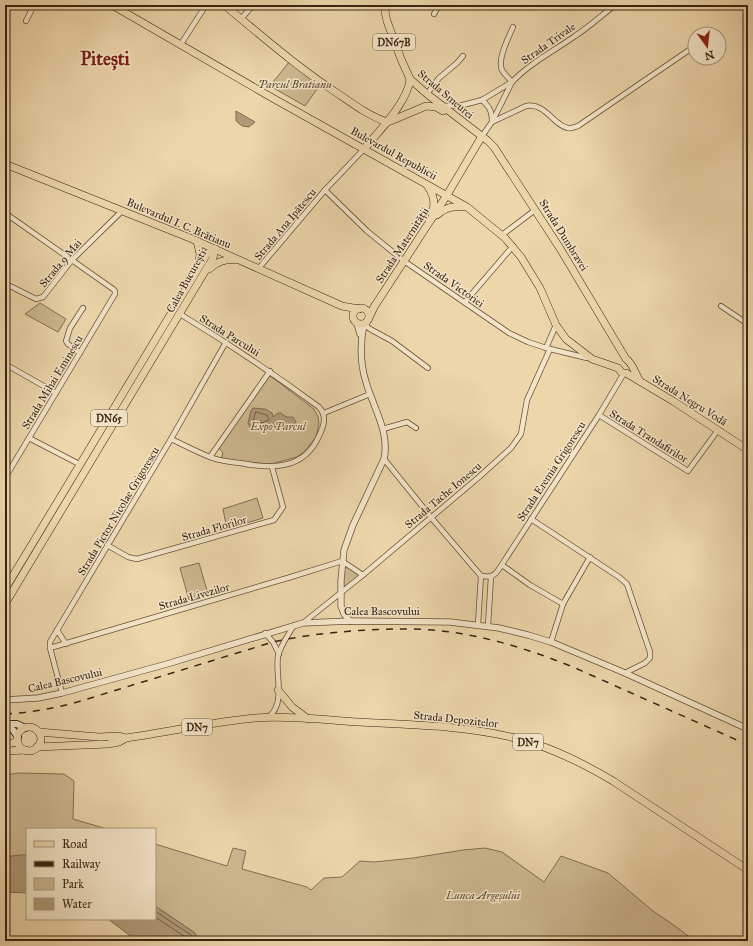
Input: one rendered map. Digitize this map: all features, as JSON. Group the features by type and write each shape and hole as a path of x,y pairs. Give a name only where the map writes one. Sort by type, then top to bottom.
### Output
{"main road":[{"name":"Bulevardul Republicii","path":"112,5 268,96 364,148 467,207 502,235 513,246 528,267 540,288 556,325 566,339 592,359 623,372"},
{"path":"224,5 312,76 372,116 387,122 422,108 432,106 441,109 459,120"},
{"name":"Strada Smeurei","path":"388,5 385,12 387,22 400,59 410,79 473,130"},
{"path":"364,148 387,122 408,90 410,79"},
{"name":"Strada Dumbravei","path":"473,130 494,147 561,250 626,359 631,363 632,367"},
{"name":"Strada Maternității","path":"364,322 447,196 482,136"},
{"name":"Bulevardul I. C. Brătianu","path":"5,164 197,241 342,306 361,309"},
{"path":"426,184 432,192 434,202 431,220"},
{"path":"431,220 447,208 455,206 467,207"},
{"name":"DN65","path":"197,241 202,270"},
{"name":"Calea București","path":"5,589 80,464 202,270 213,258 215,249"},
{"path":"202,270 224,260 241,261"},
{"name":"Calea București","path":"5,604 180,314 202,270"},
{"name":"Bulevardul I. C. Brătianu","path":"342,306 354,316"},
{"path":"361,309 368,313 364,322 354,318 355,312 361,309 374,307"},
{"path":"626,359 620,362 623,372 631,370 632,367"},
{"name":"Strada Negru Vodă","path":"632,367 641,382"},
{"name":"Strada Negru Vodă","path":"623,372 748,450"},
{"path":"278,690 292,707 308,719"},
{"name":"Strada Depozitelor","path":"38,747 97,745 119,742 126,738 238,720 268,718 308,719 466,729 512,737 538,745 586,766 614,781 748,870"},
{"path":"5,725 14,724 25,728"},
{"path":"5,725 13,730 21,747 26,750"},
{"path":"18,740 20,732 25,728"},
{"name":"DN7","path":"25,728 33,728 38,732"},
{"path":"38,732 41,742 38,747"},
{"name":"Strada Depozitelor","path":"38,732 99,737 118,736 126,738"},
{"path":"5,745 18,740"},
{"name":"DN7","path":"5,751 32,750 38,747"}],"street":[{"path":"26,21 34,5"},
{"path":"181,44 206,5"},
{"path":"241,19 253,5"},
{"path":"434,14 439,5"},
{"name":"Strada Trivale","path":"442,106 463,105 482,100 512,82 526,69 576,36 614,5"},
{"path":"512,82 501,69 501,63 505,46 513,27"},
{"path":"482,100 489,106 492,113 492,122 531,105 542,109 564,127 572,128 687,51"},
{"path":"427,94 439,78 463,56"},
{"name":"Strada Trivale","path":"482,136 492,122 512,82"},
{"name":"Strada Ana Ipătescu","path":"258,269 325,190 364,148"},
{"name":"Strada Victoriei","path":"325,190 367,231 404,261 509,333 548,349 592,359"},
{"path":"502,235 535,210"},
{"name":"Strada 9 Mai","path":"5,286 10,286 36,299 40,299 72,260 122,211"},
{"path":"5,213 72,260"},
{"path":"465,302 513,246"},
{"name":"Strada Mihai Eminescu","path":"5,478 115,294 113,289 72,260"},
{"path":"721,306 748,324"},
{"path":"80,353 66,341 70,328 83,308"},
{"name":"Strada Parcului","path":"180,314 270,371 319,407 324,413"},
{"path":"350,621 342,610 340,593 344,550 350,531 384,459 386,443 383,429 362,368 361,336 364,322"},
{"path":"364,322 367,327 392,341 428,368"},
{"name":"Strada Tache Ionescu","path":"303,623 363,575 479,477 517,441 523,427 527,400 556,325"},
{"name":"Strada Pictor Nicolae Grigorescu","path":"50,648 50,642 171,439 226,342"},
{"path":"5,364 56,393"},
{"path":"210,457 270,371"},
{"name":"Strada Eremia Grigorescu","path":"491,577 497,573 599,415 623,372"},
{"path":"171,439 210,457 261,467 272,467 297,461 306,455 312,448 322,429 324,413 370,394"},
{"name":"Strada Trandafirilor","path":"599,415 688,471 718,430"},
{"path":"383,429 407,422 416,428"},
{"path":"29,438 87,468"},
{"path":"384,459 481,576 478,624"},
{"name":"Strada Florilor","path":"107,545 128,557 137,560 274,520 283,507 272,467"},
{"path":"531,519 590,557 627,584 650,652 650,658 645,663 625,673"},
{"path":"552,642 563,604 590,557"},
{"path":"342,561 363,575"},
{"name":"Strada Livezilor","path":"50,648 291,578 342,561"},
{"path":"502,565 530,585 563,604"},
{"path":"481,576 491,577 488,626"},
{"name":"Calea Bascovului","path":"5,700 38,698 62,693 175,662 265,633 303,623 350,621 430,622 478,624 552,642 625,673 748,729"},
{"path":"268,718 277,706 279,654 294,625"},
{"path":"57,630 66,644"},
{"path":"265,633 273,642 279,654"},
{"path":"50,648 62,693"}],"green space":[{"name":"Parcul Bratianu","path":"289,62 320,85 305,106 270,86"},
{"path":"40,303 66,319 58,332 25,314"},
{"name":"Expo Parcul","path":"269,375 314,409 318,417 319,424 316,437 305,451 297,457 271,464 221,459 223,453 219,448"},
{"path":"257,498 263,518 227,529 223,509"},
{"path":"342,561 363,575 340,593"},
{"path":"199,563 208,594 189,600 180,568"},
{"path":"19,773 64,774 74,781 73,819 104,828 26,828 26,855 5,857 5,775"},
{"name":"Lunca Argeșului","path":"156,844 227,866 233,848 246,851 242,869 307,887 311,890 324,878 342,877 360,861 374,862 413,858 485,848 502,852 544,882 561,856 608,873 653,911 695,941 198,941 195,933 156,907"}],"water":[{"path":"236,111 255,122 249,127 242,126 236,121"},
{"path":"253,408 265,409 272,413 273,417 278,413 281,413 286,417 293,417 296,422 290,429 275,427 268,424 254,429 250,427 248,423"},
{"path":"26,855 26,893 5,892 5,857"},
{"path":"156,907 195,933 198,941 137,941 109,920 156,920"}],"railway":[{"path":"5,714 22,713 71,704 273,642 319,634 350,631 425,629 476,636 509,644 541,655 573,667 748,745"}],"district":[{"name":"Pitești","path":"105,58"}]}
